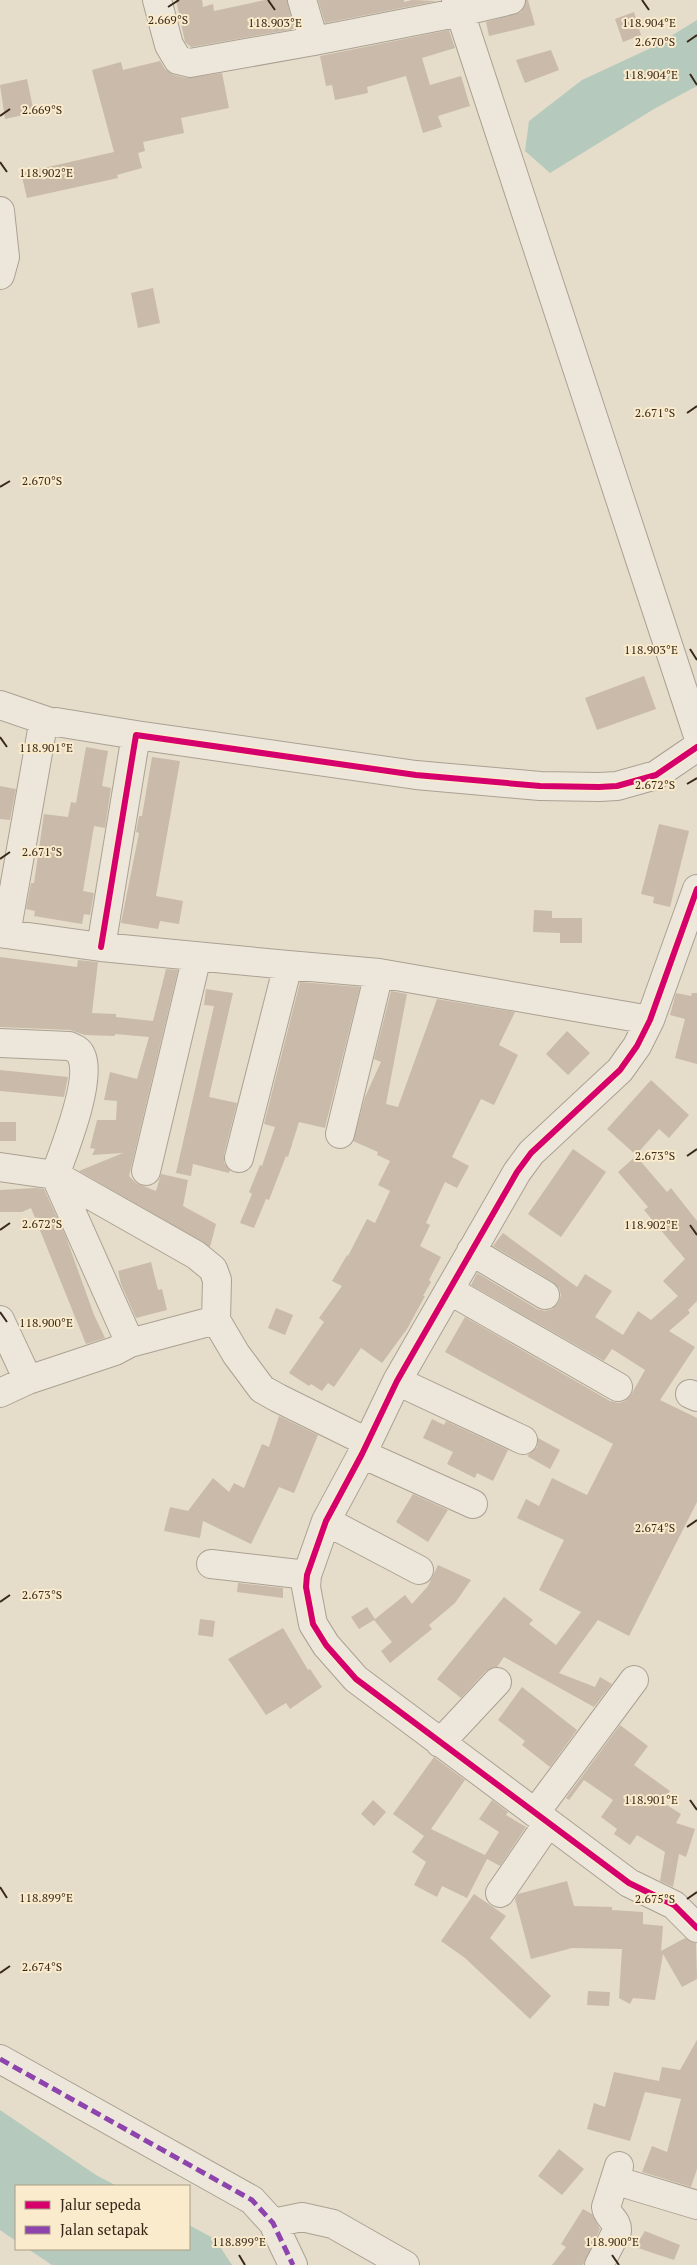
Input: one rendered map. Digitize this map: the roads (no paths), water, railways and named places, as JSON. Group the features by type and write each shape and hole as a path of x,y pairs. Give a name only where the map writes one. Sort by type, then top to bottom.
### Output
{"street":[{"path":"157,0 169,45 178,60 182,62 203,62 314,41 458,6 511,0"},
{"path":"302,0 314,41"},
{"path":"0,705 50,722 136,735 416,774 540,786 608,786 656,775 693,726 458,6"},
{"path":"0,211 5,257 0,275"},
{"path":"50,722 46,725 41,735 3,933 101,947 379,973 650,1020"},
{"path":"101,947 136,735"},
{"path":"697,889 650,1020 637,1046 620,1070 531,1153 517,1172 397,1380 326,1520 307,1575 306,1594 313,1624 326,1645 356,1679 629,1883 686,1904 697,1928"},
{"path":"146,1171 197,956"},
{"path":"239,1158 288,965"},
{"path":"340,1134 379,973"},
{"path":"0,1043 69,1046 78,1050 82,1056 84,1067 74,1124 55,1175 130,1343"},
{"path":"0,1167 55,1175 185,1248 213,1269 218,1280 216,1320 236,1354 262,1389 364,1448 473,1504"},
{"path":"471,1251 545,1296"},
{"path":"449,1290 618,1387"},
{"path":"0,1320 28,1380"},
{"path":"0,1392 28,1380 114,1351 130,1343 216,1320"},
{"path":"397,1380 523,1440"},
{"path":"326,1520 419,1570"},
{"path":"211,1564 307,1575"},
{"path":"500,1893 541,1818 634,1680"},
{"path":"440,1743 498,1682"},
{"path":"0,2059 252,2200 272,2223 293,2265"},
{"path":"599,2265 617,2231 617,2224 608,2214 606,2207 623,2175 697,2205"},
{"path":"272,2223 302,2217 333,2224 405,2265"}]}
